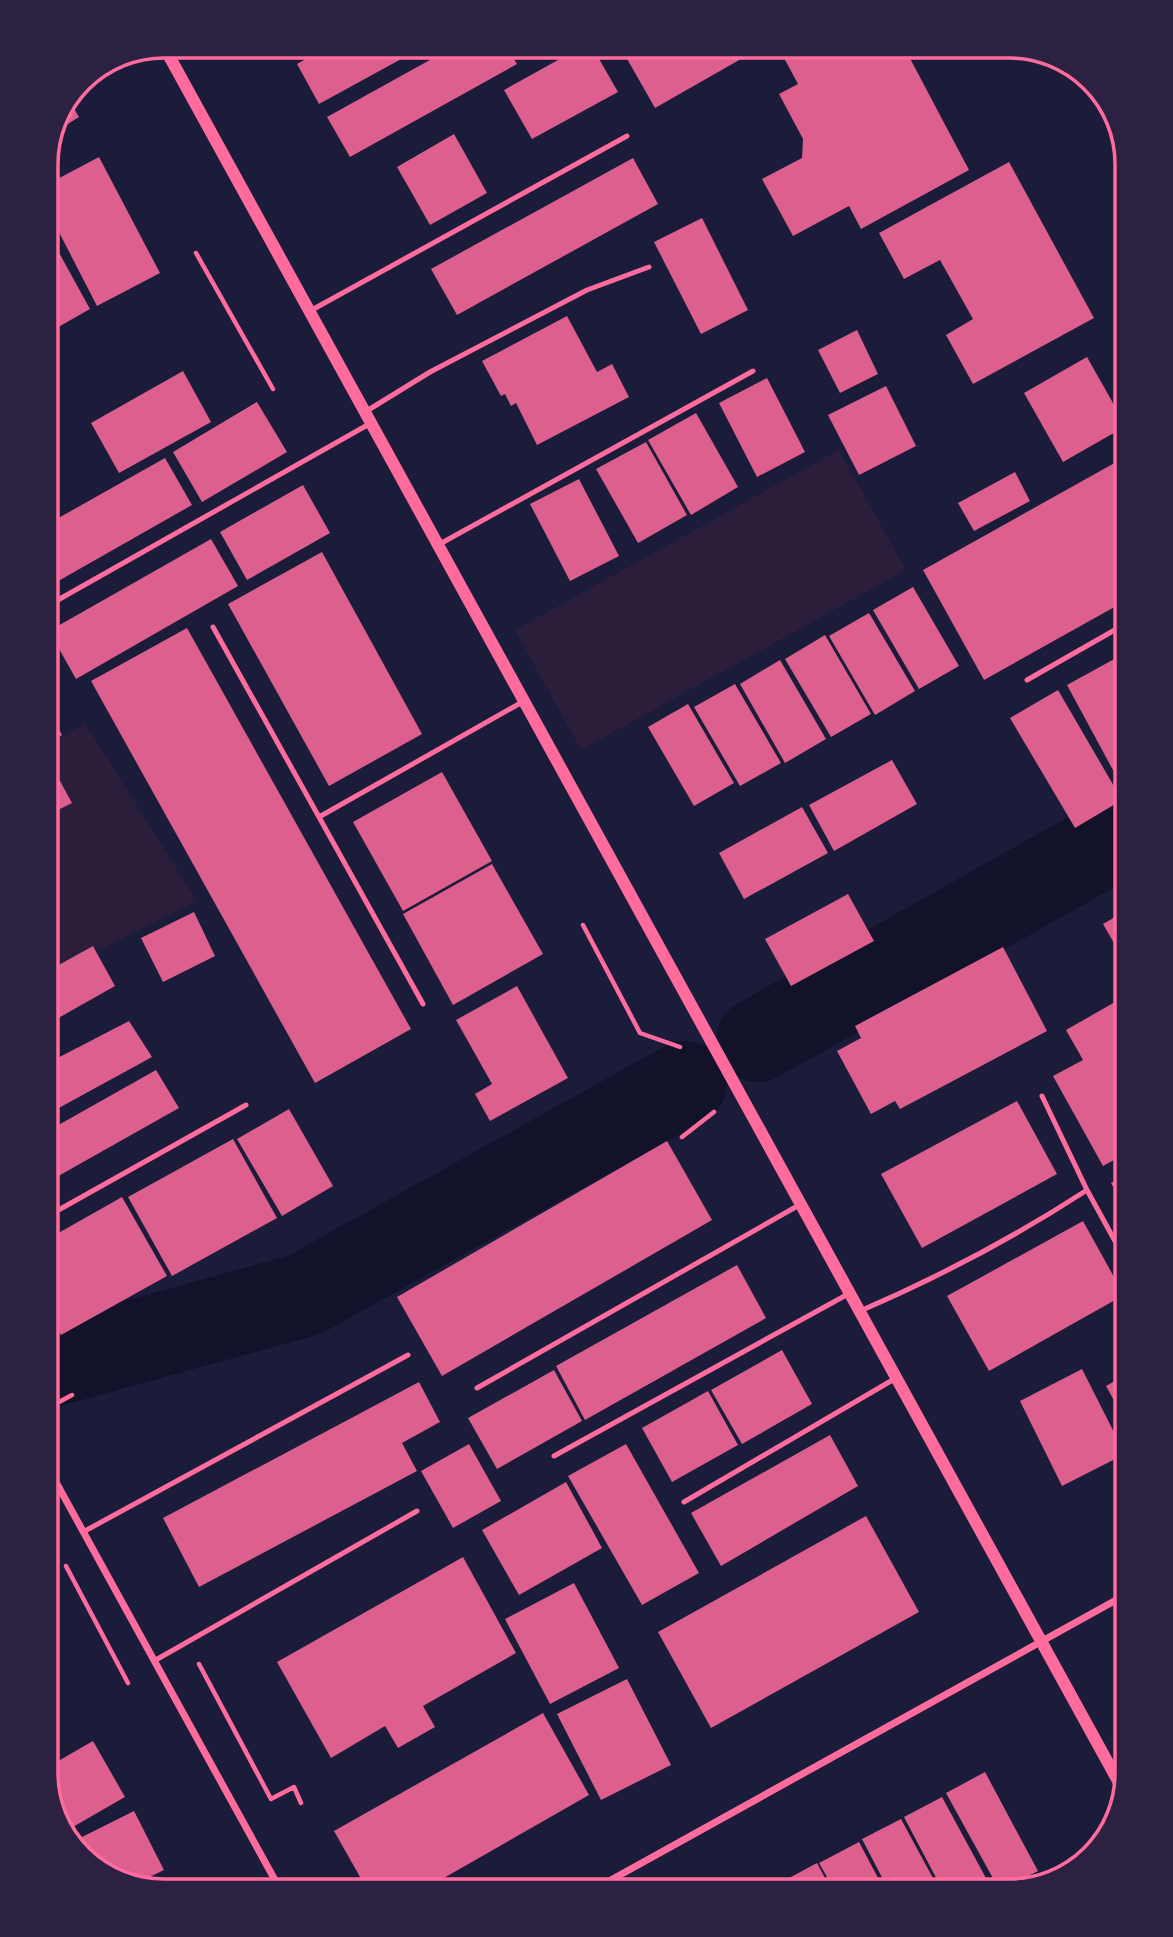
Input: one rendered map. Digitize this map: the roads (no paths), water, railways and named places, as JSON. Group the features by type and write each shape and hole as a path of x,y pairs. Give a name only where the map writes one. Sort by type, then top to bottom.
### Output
{"street":[{"path":"170,58 1115,1777"},
{"path":"58,1486 274,1879"},
{"path":"614,1879 1115,1601"}],"lane":[{"path":"310,312 627,136"},
{"path":"58,600 368,418 430,372 587,290 649,267"},
{"path":"438,545 753,371"},
{"path":"214,627 423,1003"},
{"path":"1027,680 1115,630"},
{"path":"319,817 524,701"},
{"path":"1042,1096 1087,1191 1115,1240"},
{"path":"58,1210 246,1105"},
{"path":"860,1311 928,1282 1087,1191"},
{"path":"477,1388 801,1204"},
{"path":"554,1456 850,1293"},
{"path":"83,1532 408,1354"},
{"path":"684,1502 897,1377"},
{"path":"154,1661 417,1511"}],"waterway":[{"path":"758,1040 1115,839"},
{"path":"58,1363 304,1295 685,1083"}]}
